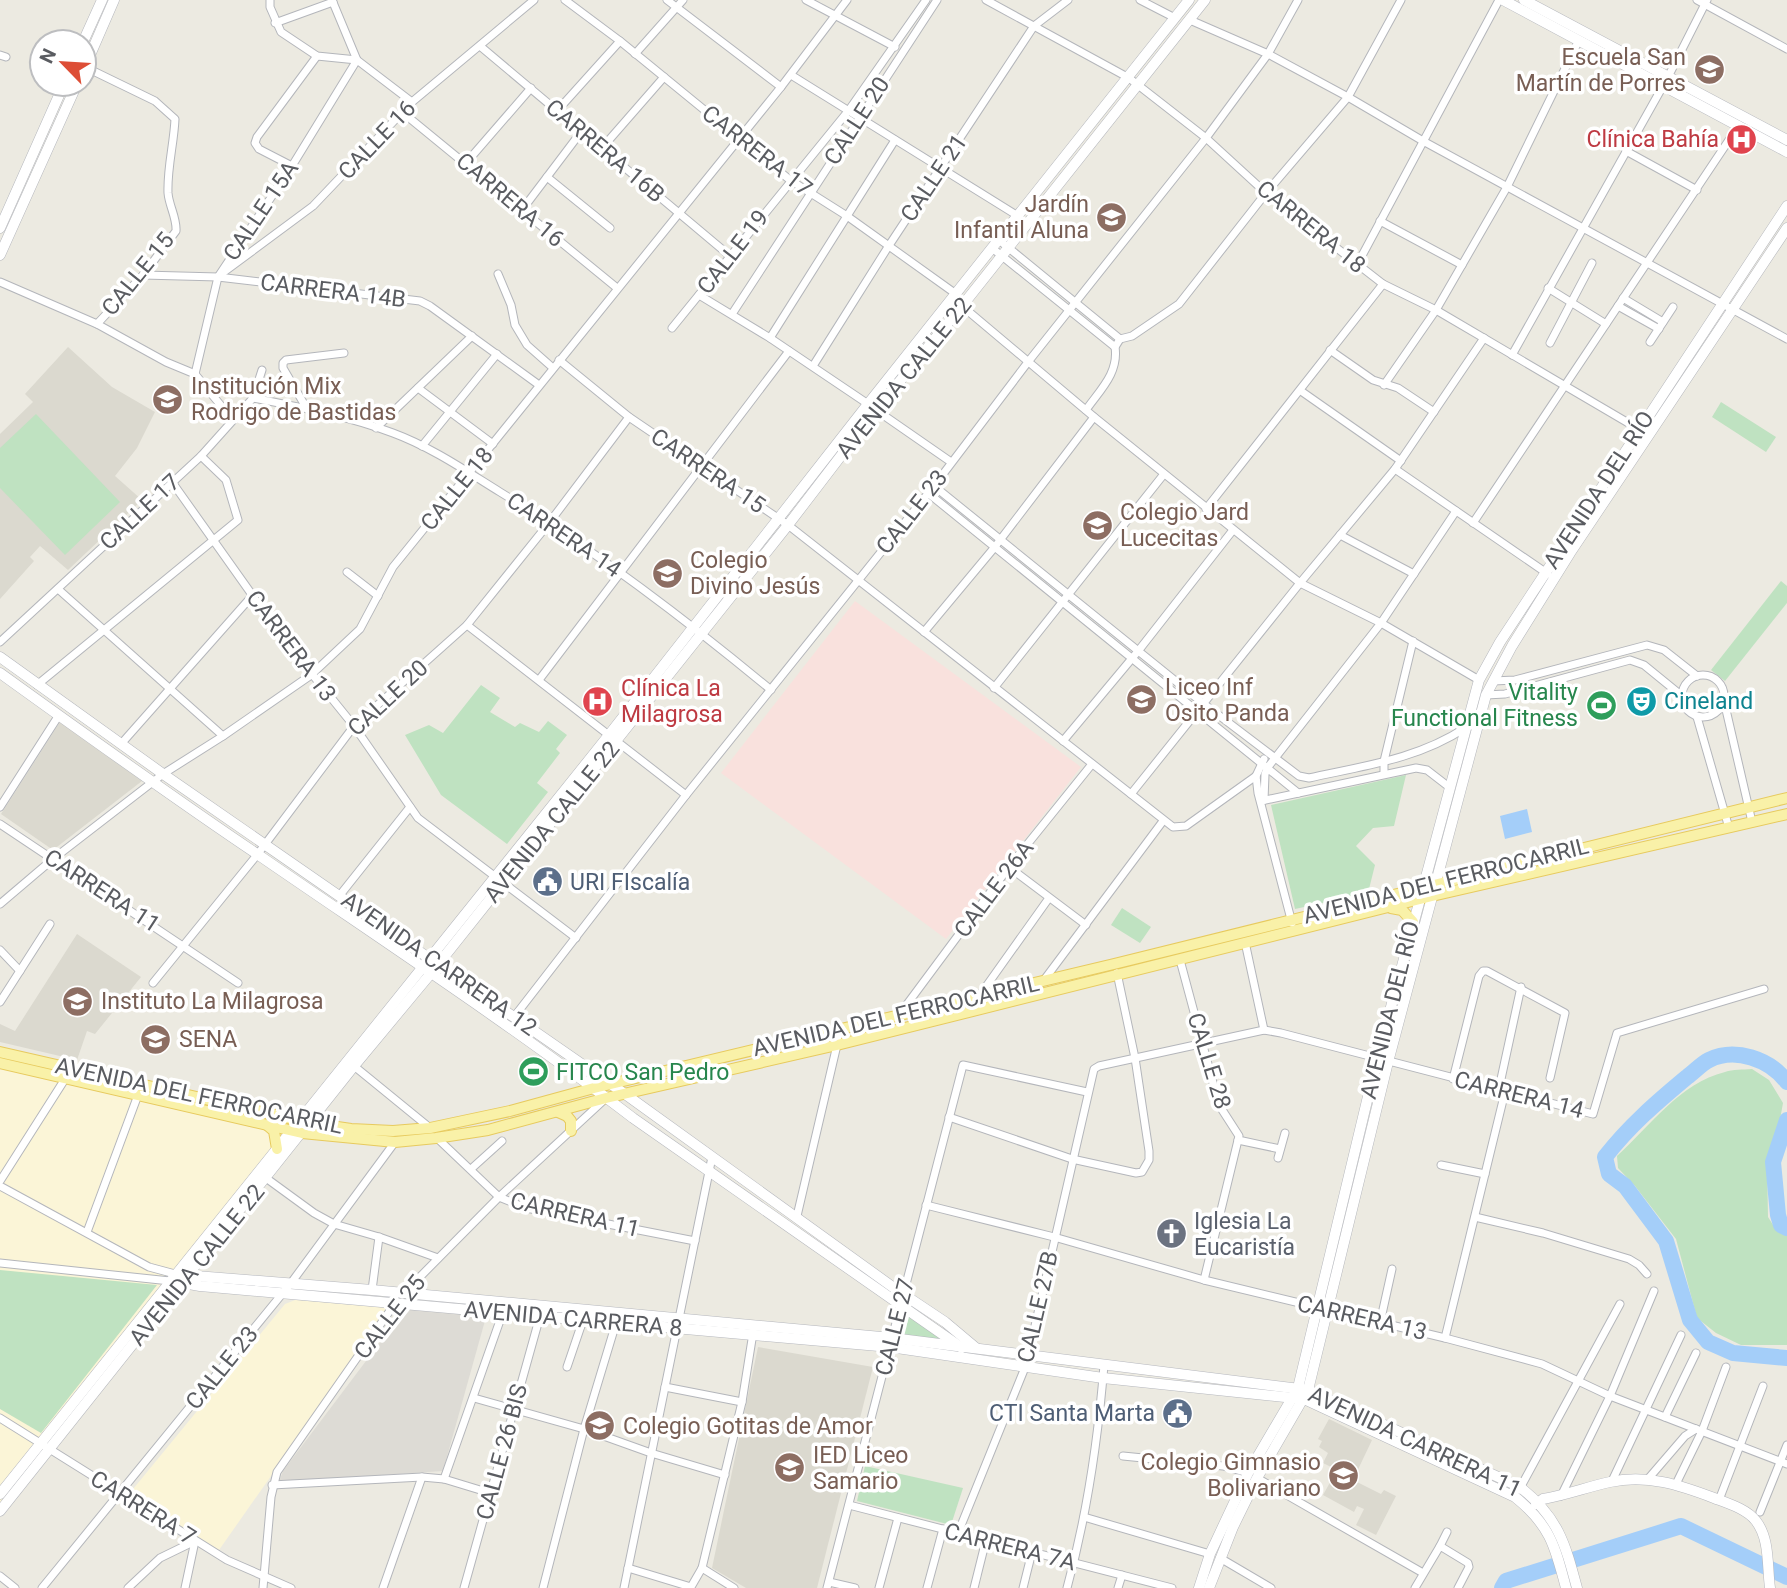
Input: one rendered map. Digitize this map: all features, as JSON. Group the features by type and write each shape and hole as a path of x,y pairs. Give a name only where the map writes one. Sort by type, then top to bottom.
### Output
{"main road":[{"name":"AVENIDA DEL FERROCARRIL","path":"0,1052 305,1122 393,1132 488,1130 606,1098 837,1045 1180,960 1422,886 1787,798"},
{"name":"AVENIDA DEL FERROCARRIL","path":"0,1063 297,1132 395,1142 610,1084 1043,980 1388,907 1787,814"},
{"path":"1388,907 1402,910 1413,922"},
{"path":"558,1112 571,1121 571,1131"},
{"path":"267,1125 274,1131 277,1149"}],"street":[{"path":"89,28 102,0"},
{"path":"98,36 114,0"},
{"path":"270,0 275,23 281,32 317,55 357,60"},
{"name":"CALLE 16","path":"218,277 313,206 402,112 534,0"},
{"name":"CARRERA 17","path":"565,0 620,41 790,180 847,216 956,295"},
{"path":"667,0 781,87"},
{"path":"635,54 683,0"},
{"path":"806,0 902,51"},
{"name":"CALLE 18","path":"0,904 153,781 311,675 351,639 368,616 393,567 781,87 847,0"},
{"name":"CALLE 20","path":"849,110 926,0"},
{"name":"CALLE 20","path":"732,314 809,192 937,0"},
{"name":"CARRERA 18","path":"986,0 1133,81 1206,138 1266,193 1383,284 1436,310 1648,435"},
{"name":"CALLE 21","path":"813,366 1034,26 1068,0"},
{"path":"1140,0 1175,18"},
{"name":"AVENIDA CALLE 22","path":"179,1279 205,1254 266,1178 297,1132 784,522 956,295 1000,248 1133,81 1189,0"},
{"name":"AVENIDA CALLE 22","path":"872,407 962,306 1018,216 1205,0"},
{"name":"CALLE 23","path":"514,1017 686,795 934,486 1028,362 1206,138 1268,54 1298,0"},
{"path":"1086,410 1113,373 1117,361 1115,347 1120,339 1132,336 1179,304 1266,193 1348,97 1401,0"},
{"path":"1357,265 1501,0 1787,140"},
{"path":"1524,0 1787,152"},
{"path":"275,23 333,1 357,60 412,103"},
{"path":"1512,355 1666,81 1703,1 1787,49"},
{"path":"1190,20 1268,54 1581,228 1648,261 1721,304 1787,338"},
{"path":"1384,385 1436,310 1507,187 1579,40"},
{"path":"557,111 620,41"},
{"name":"CARRERA 16B","path":"480,46 730,256"},
{"path":"292,166 259,149 254,143 317,55"},
{"name":"CALLE 15A","path":"195,374 218,277 292,166 357,60"},
{"name":"CALLE 15","path":"97,324 143,275 176,231 177,224 168,195 175,119 155,101 98,75"},
{"path":"790,75 1018,216"},
{"path":"602,148 664,77"},
{"path":"466,163 531,88"},
{"path":"0,228 58,98"},
{"path":"0,256 71,98"},
{"name":"CALLE 19","path":"672,328 849,110"},
{"name":"CARRERA 16","path":"402,112 617,288"},
{"path":"1473,523 1739,125"},
{"path":"522,210 581,132"},
{"path":"770,338 895,140"},
{"path":"1626,151 1697,190"},
{"path":"547,177 610,228"},
{"name":"AVENIDA DEL RÍO","path":"1301,1394 1317,1309 1382,1061 1432,896 1486,695 1550,575 1639,429 1787,206"},
{"path":"1380,221 1462,265"},
{"name":"AVENIDA DEL RÍO","path":"1199,1588 1252,1476 1301,1394 1329,1311 1413,922 1479,680 1500,642 1648,435 1787,228"},
{"path":"1000,248 1120,339"},
{"path":"1000,248 1069,312 1115,347"},
{"path":"1550,343 1592,263"},
{"path":"498,274 511,305 515,326 527,345 553,368"},
{"name":"CARRERA 14B","path":"143,275 218,277 420,301 539,385"},
{"path":"0,282 97,324 166,362 195,374 232,419"},
{"path":"1206,509 1383,284"},
{"path":"1548,288 1606,324"},
{"path":"699,295 813,366 951,462"},
{"path":"956,295 962,306 1028,362 1300,583 1381,623 1479,680"},
{"path":"1620,302 1661,326"},
{"path":"1650,342 1673,306"},
{"path":"376,428 472,336"},
{"path":"1131,794 1395,469 1484,338"},
{"path":"1331,350 1373,380 1398,388 1434,412"},
{"path":"539,681 789,351"},
{"path":"307,409 282,363 286,360 344,353"},
{"path":"422,446 498,354"},
{"name":"CARRERA 15","path":"559,360 629,417 784,522 859,579 1163,821"},
{"name":"CALLE 17","path":"0,642 201,456 253,398 262,370"},
{"path":"418,388 493,444"},
{"path":"1301,391 1401,461"},
{"name":"CARRERA 14","path":"253,398 307,409 376,428 422,446 549,523 622,572 771,690"},
{"name":"CALLE 20","path":"153,983 257,855 354,726 467,625 629,417"},
{"path":"924,632 994,548 1094,417"},
{"path":"37,685 106,631 238,519 226,480 201,456"},
{"path":"1395,469 1550,575"},
{"path":"994,688 1164,474"},
{"name":"CARRERA 13","path":"172,482 252,596 311,675 354,726 418,818 576,938"},
{"path":"934,486 1139,649 1298,793"},
{"path":"928,493 1132,658 1299,776 1309,778 1418,753 1445,742 1465,728"},
{"path":"1043,980 1163,821 1173,827 1186,827 1256,776 1381,623 1456,511"},
{"path":"1063,741 1233,530"},
{"path":"1340,535 1414,574"},
{"path":"347,572 378,596"},
{"path":"58,589 223,736"},
{"path":"121,744 252,596"},
{"path":"467,625 686,795"},
{"path":"1384,773 1384,761 1413,642"},
{"path":"1493,681 1515,680 1647,645 1664,650 1697,676"},
{"name":"AVENIDA CARRERA 12","path":"0,657 163,774 340,895 606,1098 962,1347 979,1353"},
{"path":"1486,695 1504,694 1630,660 1644,665 1682,696 1686,709 1697,717 1729,828"},
{"name":"AVENIDA CARRERA 12","path":"0,673 257,855 514,1017 625,1094 945,1322 979,1353"},
{"path":"1682,696 1686,684 1697,676 1709,675 1719,681 1724,692 1752,822"},
{"path":"1697,717 1711,716 1721,708 1724,701"},
{"path":"0,807 58,715"},
{"name":"CALLE 26A","path":"899,1015 1009,867 1092,764"},
{"path":"1262,801 1265,764"},
{"path":"1262,801 1416,768 1427,770 1449,787"},
{"path":"1256,776 1293,925"},
{"path":"340,895 410,807"},
{"name":"CARRERA 11","path":"0,824 239,983"},
{"path":"1009,867 1086,925"},
{"path":"980,995 1049,898"},
{"path":"0,1002 50,924"},
{"path":"1135,1058 1264,1030 1245,942"},
{"path":"0,950 20,971"},
{"name":"CALLE 28","path":"1180,960 1219,1105 1240,1136 1238,1140"},
{"path":"949,1117 1072,1159 1136,1173 1146,1167 1149,1151 1135,1058 1114,964"},
{"name":"AVENIDA CALLE 22","path":"305,1122 354,1066 431,966"},
{"path":"1453,1079 1479,976 1483,971 1521,987 1565,1013 1550,1078"},
{"path":"1501,1079 1521,987"},
{"name":"CARRERA 14","path":"1264,1030 1593,1114 1617,1033 1764,989"},
{"path":"797,1216 837,1045 838,1030"},
{"name":"CALLE 27B","path":"958,1533 1026,1360 1092,1072 1100,1066 1135,1058"},
{"name":"CALLE 27","path":"828,1585 963,1065 1087,1092"},
{"name":"CARRERA 11","path":"354,1066 433,1133 499,1197 526,1208 695,1241"},
{"path":"65,1079 0,1183 149,1268 179,1279"},
{"path":"1445,1338 1505,1092"},
{"path":"87,1233 138,1095"},
{"name":"CALLE 25","path":"263,1588 272,1485 277,1472 395,1303 499,1197 606,1098"},
{"name":"AVENIDA CALLE 22","path":"0,1511 45,1446 179,1279 277,1149 297,1132"},
{"path":"1278,1158 1285,1133"},
{"path":"1204,1280 1238,1140 1280,1149"},
{"path":"471,1169 502,1141"},
{"name":"CALLE 23","path":"42,1588 290,1283 395,1142"},
{"path":"624,1588 712,1157"},
{"path":"1441,1165 1485,1174"},
{"path":"266,1178 334,1224 438,1258"},
{"name":"CARRERA 13","path":"926,1205 1054,1237 1204,1280 1542,1364 1610,1396 1784,1463"},
{"path":"1475,1217 1543,1233 1629,1259 1647,1273"},
{"path":"372,1290 379,1237"},
{"path":"205,1254 208,1270 213,1276 220,1277"},
{"path":"0,1263 179,1279"},
{"path":"1380,1323 1392,1269"},
{"name":"AVENIDA CARRERA 8","path":"179,1279 220,1277 372,1290 678,1323 962,1347"},
{"name":"AVENIDA CARRERA 8","path":"179,1279 282,1293 583,1320 678,1323"},
{"path":"1561,1496 1610,1396 1654,1291"},
{"path":"1518,1492 1620,1304"},
{"path":"444,1479 503,1312"},
{"name":"CALLE 26 BIS","path":"464,1588 540,1316"},
{"path":"566,1367 583,1320"},
{"path":"543,1588 584,1429 616,1322"},
{"path":"628,1569 691,1587 702,1568 742,1402 753,1330"},
{"path":"1612,1481 1681,1335"},
{"name":"AVENIDA CARRERA 8","path":"891,1342 979,1353"},
{"name":"AVENIDA CARRERA 11","path":"979,1353 1026,1360 1103,1378 1301,1394"},
{"path":"1665,1417 1696,1353"},
{"name":"AVENIDA CARRERA 11","path":"1026,1360 1104,1365 1301,1394 1518,1492 1534,1505 1546,1510 1577,1588"},
{"path":"1068,1588 1096,1448 1104,1365"},
{"path":"1676,1484 1726,1367"},
{"path":"1719,1500 1763,1386"},
{"path":"665,1387 742,1402"},
{"path":"474,1398 584,1429 725,1475"},
{"name":"CARRERA 7","path":"0,1418 227,1560 291,1588"},
{"path":"1685,1425 1685,1436"},
{"path":"1648,1479 1685,1436 1699,1430"},
{"path":"1760,1512 1784,1463 1787,1445"},
{"name":"AVENIDA CALLE 22","path":"0,1494 45,1446"},
{"path":"1123,1456 1223,1466 1252,1476 1423,1573"},
{"path":"272,1485 422,1477 444,1479 490,1493"},
{"path":"383,1588 422,1477"},
{"path":"1534,1505 1612,1481 1648,1479 1676,1484 1719,1500 1756,1520 1767,1550 1770,1586"},
{"name":"CARRERA 7A","path":"849,1505 1170,1588"},
{"path":"1084,1517 1215,1556 1271,1588"},
{"path":"879,1588 898,1518"},
{"path":"927,1588 943,1529"},
{"path":"1416,1588 1447,1532"},
{"path":"974,1588 986,1540"},
{"path":"128,1588 160,1558 195,1541"},
{"path":"185,1588 195,1541"},
{"name":"AVENIDA CARRERA 11","path":"1560,1545 1566,1588"},
{"path":"1440,1546 1468,1563 1467,1572 1458,1588"},
{"path":"1023,1588 1032,1552"},
{"name":"AVENIDA DEL RÍO","path":"1209,1588 1215,1556"},
{"path":"702,1568 734,1588"},
{"path":"1118,1588 1122,1575"},
{"path":"0,1576 15,1588"},
{"path":"828,1585 855,1588"}],"shaded area":[{"path":"68,347 112,387 155,412 137,448 115,476 142,500 68,570 40,546 30,557 34,561 0,599 0,434 33,402 25,394"},
{"path":"855,601 1081,767 946,939 721,773"},
{"path":"60,722 142,781 53,850 1,814"},
{"name":"Instituto La Milagrosa","path":"77,934 141,977 95,1034 87,1031 77,1060 0,1042 0,1024 15,1031"},
{"path":"0,1062 303,1133 0,1506"},
{"path":"295,1300 389,1308 219,1550 129,1494 285,1304"},
{"path":"406,1308 486,1317 443,1471 279,1482 283,1471"},
{"name":"IED Liceo Samario","path":"758,1347 873,1367 817,1588 746,1588 712,1568"},
{"name":"Colegio Gimnasio Bolivariano","path":"1329,1419 1372,1440 1353,1480 1381,1494 1384,1490 1396,1496 1376,1535 1356,1525 1364,1509 1357,1506 1354,1512 1323,1495 1337,1470 1323,1463 1328,1453 1319,1447 1322,1441 1318,1439"}],"green space":[{"path":"1721,402 1776,437 1766,452 1712,417"},
{"path":"36,414 120,502 65,555 0,488 0,448"},
{"path":"1781,581 1787,586 1787,603 1725,681 1711,670"},
{"path":"481,685 500,698 490,712 515,727 520,723 539,732 548,721 567,735 556,749 560,753 537,783 548,792 507,844 441,795 405,735 429,725 443,733"},
{"path":"1406,775 1394,826 1373,828 1356,846 1375,865 1368,893 1295,909 1271,805"},
{"path":"1122,908 1151,927 1140,943 1111,925"},
{"path":"1752,1069 1769,1080 1783,1103 1767,1162 1768,1217 1775,1228 1787,1233 1787,1345 1741,1345 1716,1333 1697,1318 1676,1239 1618,1168 1617,1156 1680,1096 1709,1078 1731,1070"},
{"path":"0,1270 157,1285 41,1433 0,1409"},
{"path":"905,1311 950,1342 898,1336"},
{"path":"865,1466 963,1488 951,1525 857,1501"}],"water":[{"path":"1527,809 1532,832 1505,839 1500,816"}],"waterway":[{"path":"1787,1082 1771,1067 1741,1055 1719,1056 1709,1060 1644,1115 1605,1157 1609,1174 1625,1186 1666,1241 1690,1320 1708,1342 1733,1353 1787,1358"},
{"path":"1787,1120 1773,1162 1778,1215 1781,1225 1787,1228"},
{"path":"1502,1588 1506,1581 1681,1526 1787,1577"}],"place":[{"name":"Escuela San Martín de Porres","path":"1709,70"},
{"name":"Clínica Bahía","path":"1742,139"},
{"name":"Jardín Infantil Aluna","path":"1112,217"},
{"name":"Institución Mix Rodrigo de Bastidas","path":"168,399"},
{"name":"Colegio Jard Lucecitas","path":"1097,525"},
{"name":"Colegio Divino Jesús","path":"667,573"},
{"name":"Liceo Inf Osito Panda","path":"1142,700"},
{"name":"Clínica La Milagrosa","path":"598,701"},
{"name":"Cineland","path":"1641,701"},
{"name":"Vitality Functional Fitness","path":"1601,705"},
{"name":"URI FIscalía","path":"547,882"},
{"name":"Instituto La Milagrosa","path":"78,1001"},
{"name":"SENA","path":"156,1039"},
{"name":"FITCO San Pedro","path":"533,1072"},
{"name":"Iglesia La Eucaristía","path":"1171,1234"},
{"name":"CTI Santa Marta","path":"1178,1413"},
{"name":"Colegio Gotitas de Amor","path":"600,1426"},
{"name":"IED Liceo Samario","path":"790,1468"},
{"name":"Colegio Gimnasio Bolivariano","path":"1344,1475"}]}
